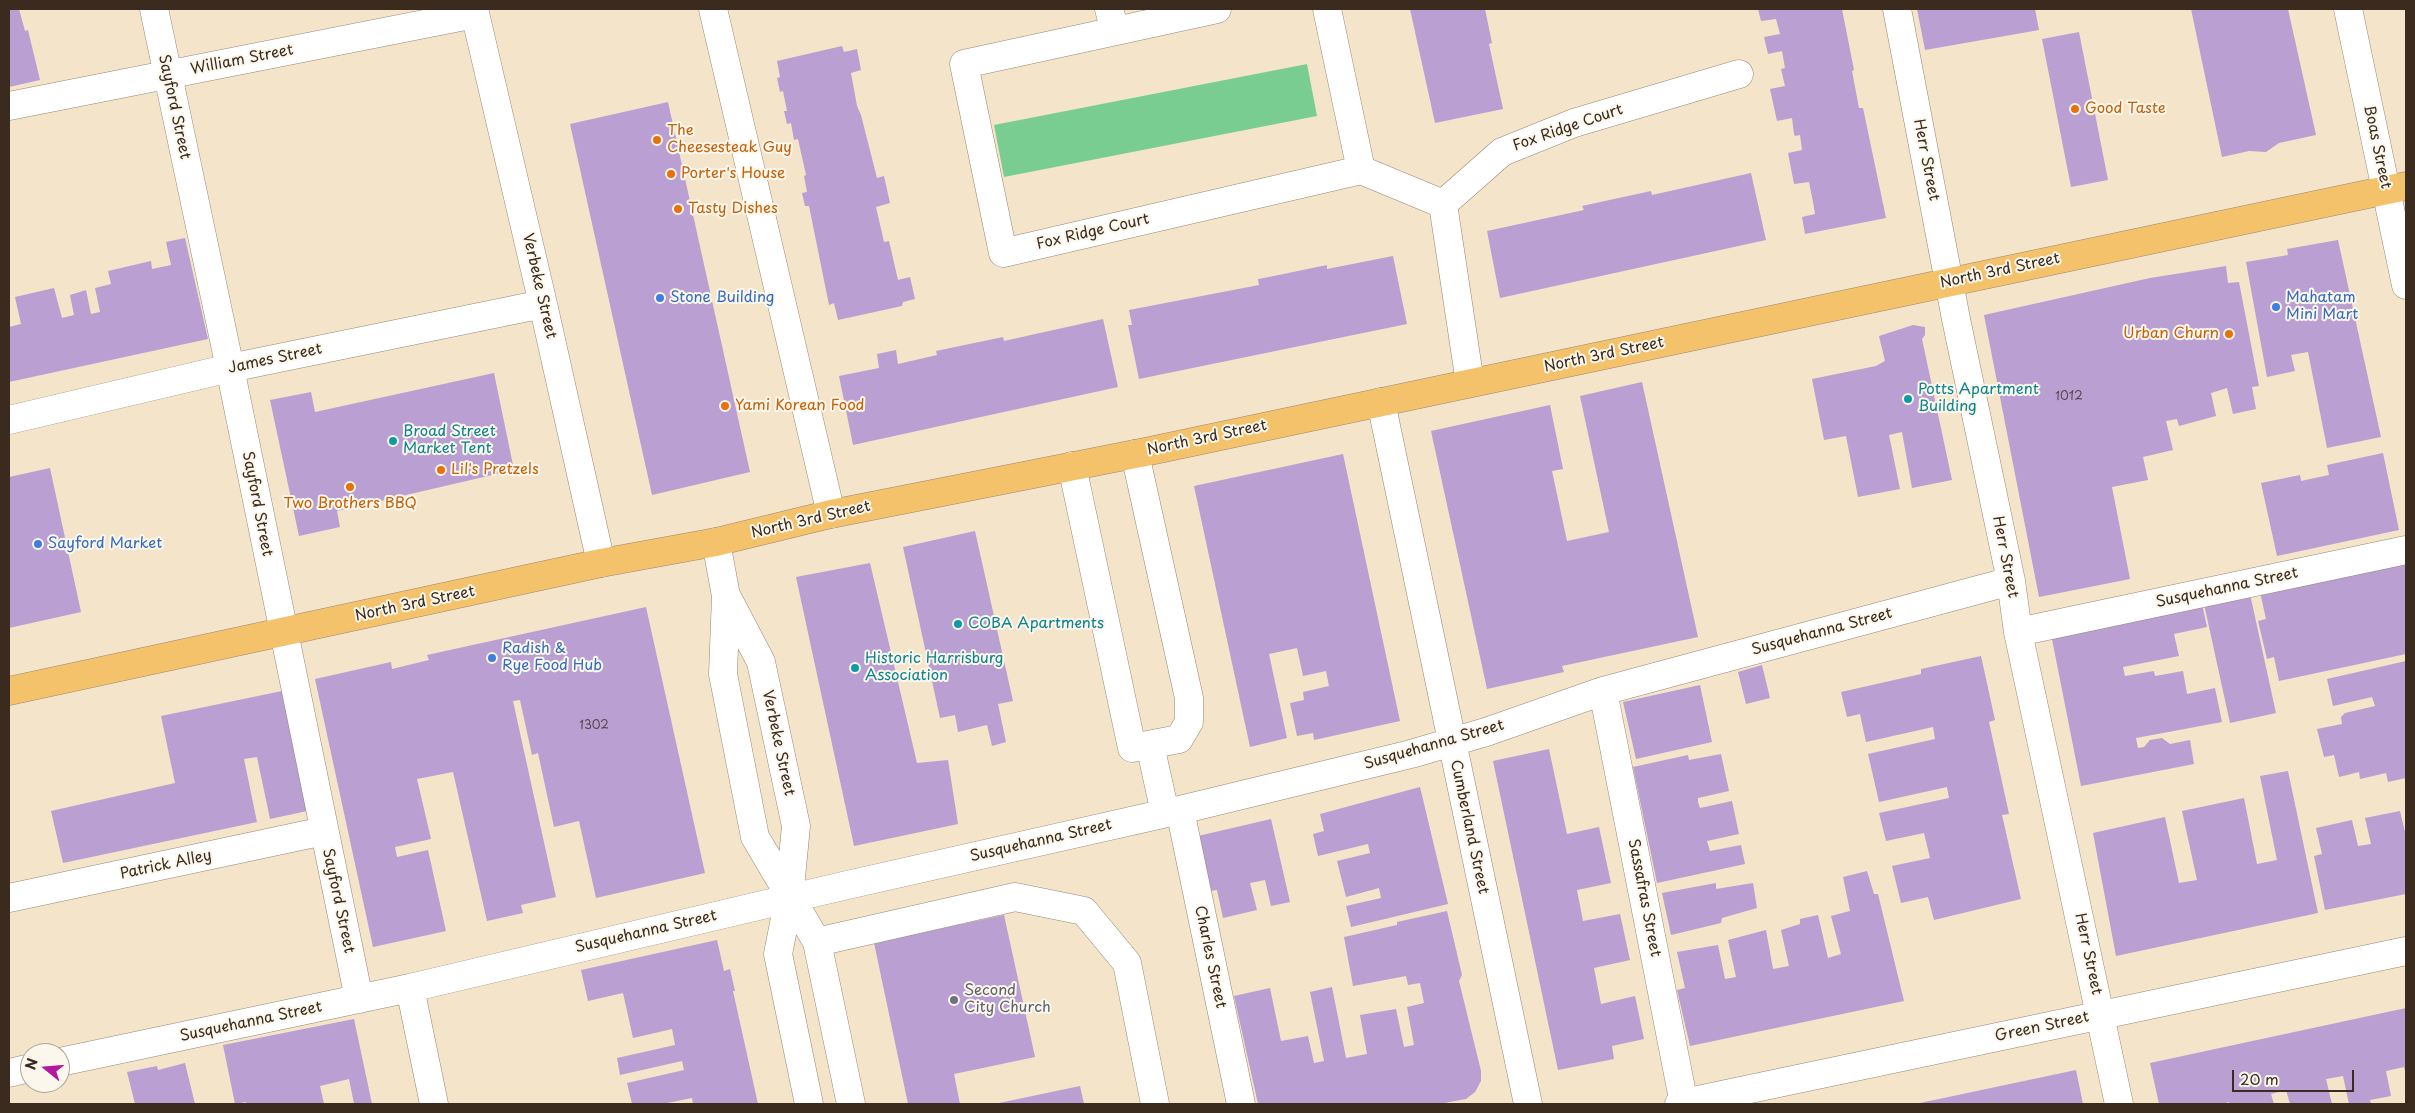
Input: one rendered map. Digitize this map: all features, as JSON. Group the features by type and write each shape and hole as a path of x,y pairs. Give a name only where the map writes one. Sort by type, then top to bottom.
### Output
{"main road":[{"name":"North 3rd Street","path":"9,691 283,634 601,564 716,542 831,514 1135,454 2396,188"}],"street":[{"name":"Sayford Street","path":"154,9 230,368 359,999"},
{"path":"713,9 831,514"},
{"name":"Fox Ridge Court","path":"1217,9 1112,20 964,64 1002,253 1361,170"},
{"path":"1327,9 1361,170 1443,204 1470,383"},
{"name":"Herr Street","path":"1897,9 1949,282 2011,581 2018,632 2119,1104"},
{"name":"Boas Street","path":"2348,9 2396,188 2406,285"},
{"name":"William Street","path":"9,106 474,12"},
{"name":"Verbeke Street","path":"474,12 543,304 601,564"},
{"name":"Fox Ridge Court","path":"1443,204 1502,152 1574,123 1739,74"},
{"name":"James Street","path":"9,420 230,368 543,304"},
{"name":"Cumberland Street","path":"1381,402 1528,1104"},
{"path":"1072,466 1132,748 1179,739 1189,722 1189,698 1135,454"},
{"name":"Verbeke Street","path":"716,542 726,596 724,674 755,836 789,898 817,942 851,1104"},
{"name":"Susquehanna Street","path":"2018,632 2406,550"},
{"name":"Susquehanna Street","path":"70,1060 410,988 789,898 1172,811 1452,743 1604,691 2011,581"},
{"name":"Verbeke Street","path":"726,596 760,662 796,826 789,898 778,954 809,1104"},
{"name":"Sassafras Street","path":"1604,691 1682,1104"},
{"name":"Charles Street","path":"1150,744 1172,811 1241,1104"},
{"name":"Patrick Alley","path":"9,898 324,831"},
{"path":"817,942 1015,897 1084,911 1127,963 1155,1104"},
{"name":"Green Street","path":"1682,1104 2406,951"},
{"path":"410,988 434,1104"}],"green space":[{"path":"1307,64 1317,116 1004,177 994,125"}],"building":[{"path":"9,9 19,9 25,31 28,30 40,80 9,87"},
{"path":"1410,9 1485,9 1492,43 1489,44 1503,109 1435,123"},
{"path":"1758,9 1842,9 1854,70 1852,71 1859,108 1863,108 1886,218 1805,234 1802,217 1815,214 1809,182 1794,184 1788,153 1802,150 1800,135 1795,136 1794,134 1792,118 1777,121 1770,89 1785,86 1781,69 1785,68 1782,51 1768,54 1764,37 1780,34 1776,19 1761,21"},
{"path":"1917,9 2035,9 2039,30 1925,50"},
{"path":"2191,9 2288,9 2316,135 2279,143 2266,152 2249,151 2222,157"},
{"name":"Good Taste","path":"2079,32 2108,180 2071,187 2042,39"},
{"path":"842,46 844,52 857,49 861,70 851,73 857,106 877,178 884,176 890,203 876,207 884,242 889,241 898,280 910,277 915,299 903,302 902,306 838,320 834,303 829,305 809,206 805,206 802,193 807,192 804,176 806,175 798,139 794,140 791,123 787,124 784,111 787,111 783,91 780,92 777,78 780,77 777,61"},
{"name":"Stone Building","path":"668,102 750,472 652,495 570,124"},
{"path":"1751,173 1766,240 1500,298 1487,231 1584,210 1582,206 1651,191 1652,195"},
{"path":"185,238 208,339 9,382 9,327 21,324 15,297 54,288 62,318 74,315 70,295 86,290 91,314 100,312 95,288 111,284 108,271 151,261 152,269 171,265 166,242"},
{"path":"2338,240 2381,437 2327,448 2308,352 2291,355 2295,371 2267,377 2246,262 2288,255 2287,249"},
{"path":"1393,256 1407,324 1139,379 1128,325 1132,325 1129,310 1259,285 1258,279 1327,265 1327,269"},
{"path":"2226,266 2228,283 2239,282 2259,386 2252,387 2256,409 2233,414 2227,388 2211,393 2216,416 2179,426 2177,419 2166,421 2173,450 2143,457 2148,480 2112,487 2130,579 2039,597 1984,315 2150,278"},
{"path":"1103,319 1118,387 853,445 839,376 879,368 877,354 896,350 898,364 937,355 936,351 1003,337 1004,341"},
{"path":"1913,325 1925,327 1925,335 1922,339 1952,480 1912,488 1902,432 1889,435 1900,489 1858,497 1846,436 1824,440 1812,379 1876,366 1885,361 1879,336"},
{"name":"Broad Street Market Tent","path":"494,373 514,470 337,511 340,527 299,536 270,400 311,392 315,412"},
{"path":"1642,382 1698,637 1562,666 1564,672 1487,689 1431,431 1550,405 1563,469 1552,471 1567,541 1609,532 1580,396"},
{"path":"2383,453 2399,530 2277,556 2261,483 2300,475 2301,481 2329,475 2327,465"},
{"path":"1343,454 1400,721 1314,740 1313,733 1297,736 1290,703 1304,700 1303,692 1329,686 1326,671 1303,676 1297,648 1269,654 1287,738 1250,747 1194,486"},
{"name":"Sayford Market","path":"50,468 81,612 9,628 9,477"},
{"name":"COBA Apartments","path":"975,531 1013,701 998,704 1006,742 992,746 987,725 958,732 955,715 940,718 903,547"},
{"path":"2406,562 2406,654 2279,681 2274,657 2267,659 2258,621 2266,619 2260,592"},
{"name":"Historic Harrisburg Association","path":"870,563 917,763 948,760 958,824 854,846 796,577"},
{"path":"2250,594 2276,713 2230,723 2204,604"},
{"path":"2202,604 2207,627 2174,634 2179,656 2123,667 2125,676 2154,671 2155,676 2183,671 2187,694 2215,688 2222,722 2136,738 2138,748 2144,747 2150,740 2162,738 2170,744 2190,740 2194,764 2081,786 2050,629"},
{"path":"646,607 705,873 596,898 579,821 554,827 538,753 532,755 520,700 513,701 556,897 521,905 523,913 487,921 453,772 417,779 431,839 395,847 397,857 428,850 446,931 373,947 315,679 391,662 392,669 429,660 427,655"},
{"path":"1981,656 1995,720 1989,722 2009,814 2002,815 2021,899 1934,920 1928,897 1901,903 1892,866 1930,858 1924,833 1886,841 1879,813 1949,798 1947,787 1879,802 1868,754 1935,739 1933,727 1866,742 1860,714 1847,717 1841,692 1921,674 1921,669"},
{"path":"2406,661 2406,778 2388,782 2386,773 2360,779 2359,772 2339,777 2334,755 2324,757 2317,729 2342,724 2341,717 2345,713 2375,706 2372,697 2333,706 2327,679"},
{"path":"1762,665 1770,698 1746,704 1738,672"},
{"path":"1700,685 1712,742 1636,759 1623,702"},
{"path":"287,690 306,779 300,781 307,811 270,819 257,757 244,759 257,822 63,863 51,811 175,783 161,716"},
{"path":"1549,749 1567,834 1599,827 1611,883 1577,890 1583,921 1620,914 1630,960 1594,968 1601,1004 1635,996 1644,1039 1612,1046 1614,1059 1558,1070 1493,761"},
{"path":"1721,754 1729,791 1698,798 1698,802 1700,808 1732,801 1739,834 1707,841 1710,851 1741,845 1745,864 1657,883 1633,767 1688,755 1689,760"},
{"path":"2288,771 2318,913 2116,956 2093,833 2165,817 2179,883 2197,880 2182,811 2244,798 2257,864 2277,860 2260,776"},
{"path":"1420,787 1448,904 1351,927 1346,906 1381,898 1379,888 1346,897 1337,861 1370,853 1368,844 1318,856 1313,834 1324,831 1320,814"},
{"path":"2400,811 2406,836 2406,894 2325,910 2314,856 2322,854 2316,828 2352,820 2358,846 2371,844 2365,818"},
{"path":"1271,819 1290,902 1271,906 1265,880 1250,883 1257,910 1223,918 1217,890 1210,891 1198,836"},
{"path":"1867,871 1874,894 1878,894 1904,1001 1690,1046 1677,990 1685,988 1677,952 1718,945 1725,979 1736,977 1728,940 1766,930 1773,969 1789,966 1781,930 1800,924 1800,919 1818,915 1828,958 1841,954 1831,916 1850,911 1843,877"},
{"path":"1716,883 1716,889 1753,883 1757,908 1722,918 1721,923 1671,935 1662,893"},
{"path":"1447,911 1462,975 1459,981 1481,1071 1481,1081 1475,1092 1466,1099 1439,1104 1258,1104 1234,996 1270,988 1281,1041 1308,1036 1314,1063 1324,1061 1310,992 1332,987 1346,1058 1367,1054 1360,1015 1396,1009 1404,1047 1414,1045 1407,1007 1424,1003 1420,983 1408,985 1406,976 1353,986 1344,937 1397,925 1397,922"},
{"name":"Second City Church","path":"1004,915 1035,1057 954,1074 960,1104 908,1104 874,943"},
{"path":"717,940 724,971 730,969 735,991 733,991 758,1104 693,1104 692,1098 662,1104 632,1104 627,1083 684,1070 682,1061 620,1075 617,1058 675,1045 672,1029 633,1038 623,993 588,1001 581,970"},
{"path":"2406,1008 2406,1075 2404,1067 2386,1071 2391,1096 2370,1100 2371,1104 2349,1104 2343,1076 2326,1079 2332,1104 2290,1104 2286,1090 2271,1094 2274,1104 2229,1104 2229,1102 2222,1104 2159,1104 2150,1063"},
{"path":"354,1019 372,1104 354,1104 349,1079 320,1086 324,1104 246,1104 246,1102 235,1104 223,1045"},
{"path":"185,1063 195,1104 135,1104 127,1072 157,1066 158,1070"},
{"path":"2076,1070 2083,1104 1920,1104 1920,1103"},
{"path":"1080,1086 1084,1104 999,1104 999,1103"}],"place":[{"name":"Good Taste","path":"2075,109"},
{"name":"The Cheesesteak Guy","path":"657,140"},
{"name":"Porter's House","path":"671,174"},
{"name":"Tasty Dishes","path":"678,209"},
{"name":"Stone Building","path":"660,298"},
{"name":"Mahatam Mini Mart","path":"2276,307"},
{"name":"Urban Churn","path":"2229,334"},
{"name":"Potts Apartment Building","path":"1908,399"},
{"name":"Yami Korean Food","path":"725,406"},
{"name":"Broad Street Market Tent","path":"393,441"},
{"name":"Lil's Pretzels","path":"441,470"},
{"name":"Two Brothers BBQ","path":"350,487"},
{"name":"Sayford Market","path":"38,544"},
{"name":"COBA Apartments","path":"958,624"},
{"name":"Radish & Rye Food Hub","path":"492,658"},
{"name":"Historic Harrisburg Association","path":"855,668"},
{"name":"Second City Church","path":"954,1000"}]}
